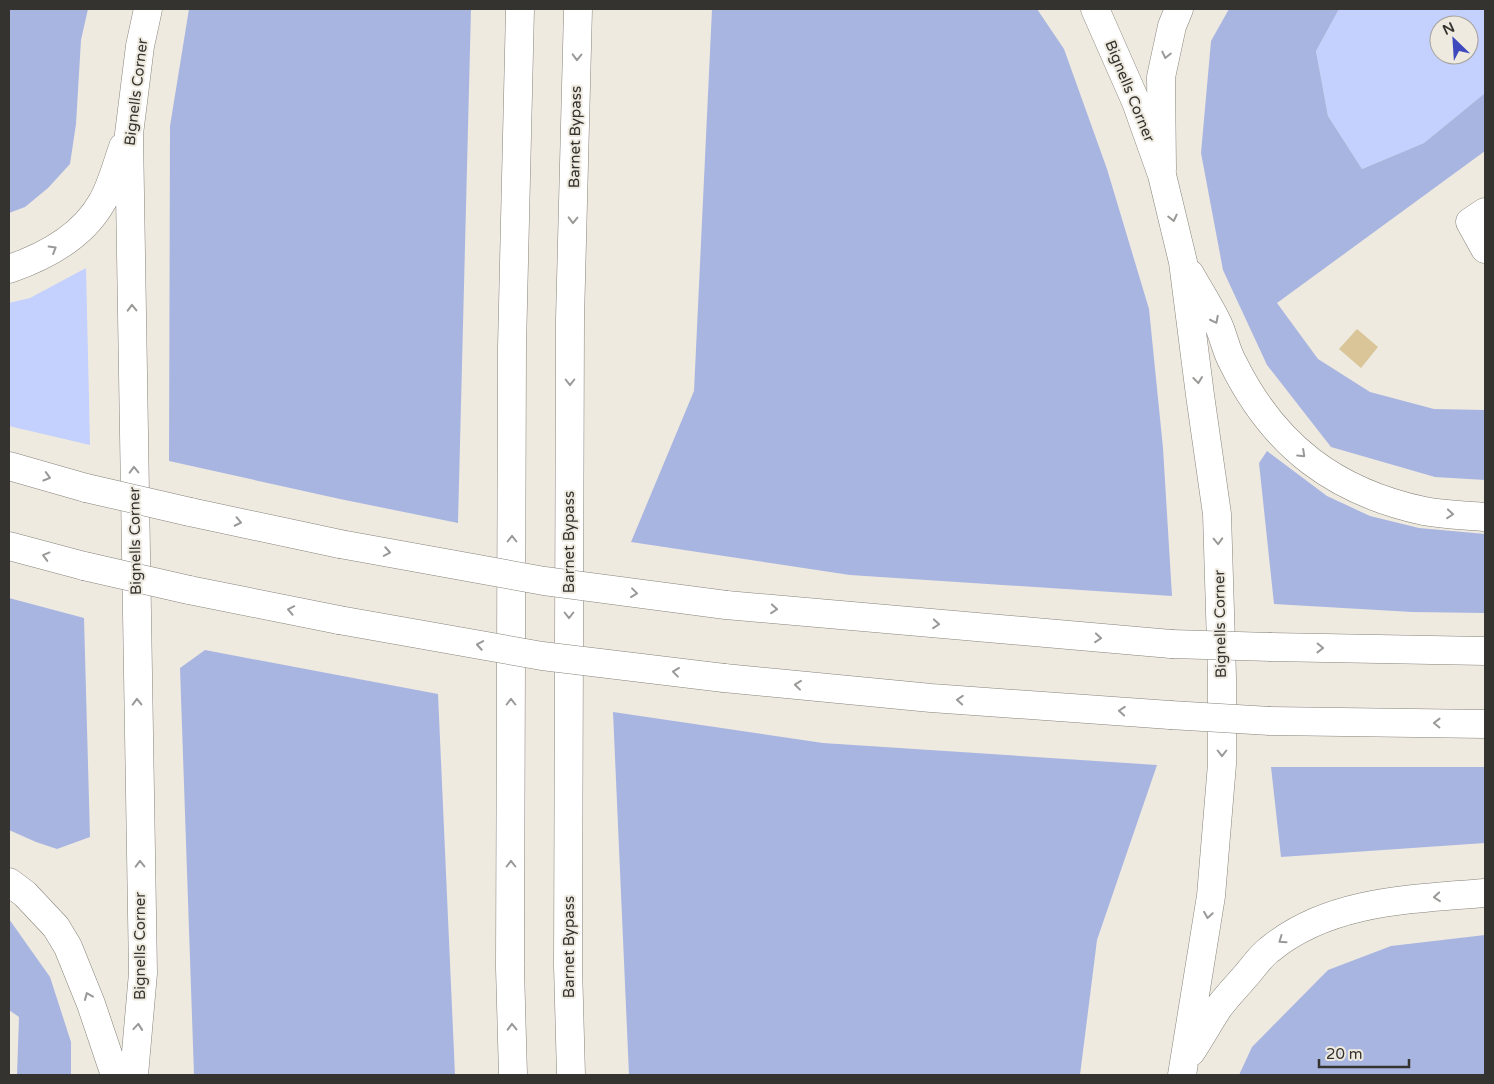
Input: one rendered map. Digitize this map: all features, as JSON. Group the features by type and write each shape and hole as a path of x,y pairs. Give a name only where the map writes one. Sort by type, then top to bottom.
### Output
{"main road":[{"name":"Bignells Corner","path":"134,1075 143,973 129,134 140,46 148,9"},
{"path":"513,1075 510,968 512,357 520,9"},
{"name":"Barnet Bypass","path":"571,1075 568,966 570,319 578,9"},
{"name":"Bignells Corner","path":"1095,9 1136,102 1162,175 1183,262 1217,514 1222,686 1222,764 1211,896 1184,1069"},
{"name":"Bignells Corner","path":"1162,175 1161,77 1172,26 1179,9"},
{"path":"9,269 30,262 58,246 88,221 103,202 129,134"},
{"path":"1485,212 1470,222 1485,249"},
{"path":"1183,262 1218,324 1232,362 1259,409 1280,434 1313,464 1346,485 1379,499 1426,512 1485,517"},
{"path":"9,466 86,488 340,544 544,581 726,605 1171,644 1485,651"},
{"path":"9,546 84,566 189,590 339,620 542,656 724,678 931,698 1270,721 1485,724"},
{"path":"9,882 25,894 56,927 68,948 91,1004 114,1075"},
{"path":"1184,1069 1220,1006 1268,950 1290,934 1337,913 1368,906 1413,899 1485,893"}],"shaded area":[{"path":"9,9 88,9 81,40 76,124 70,164 48,188 25,207 9,213"},
{"path":"189,9 471,9 458,523 169,461 170,126"},
{"path":"712,9 1037,9 1064,49 1107,169 1149,309 1163,448 1172,596 850,575 631,542 694,391"},
{"path":"1229,9 1339,9 1316,51 1328,116 1362,169 1424,143 1485,93 1485,151 1277,303 1318,359 1370,392 1434,409 1485,410 1485,480 1435,477 1331,447 1267,365 1223,270 1201,153 1211,41"},
{"path":"1339,9 1485,9 1485,93 1424,143 1362,169 1328,116 1316,51"},
{"path":"86,268 90,445 9,426 9,303 30,298"},
{"path":"1267,451 1327,496 1370,516 1419,528 1485,534 1485,613 1412,612 1274,604 1259,463"},
{"path":"9,598 84,618 90,837 57,849 9,830"},
{"path":"205,650 438,694 455,1075 194,1075 180,668"},
{"path":"613,712 823,743 1157,765 1097,940 1080,1075 629,1075"},
{"path":"1271,767 1485,767 1485,843 1281,857"},
{"path":"9,919 50,977 71,1042 71,1075 17,1075 19,1017 9,1010"},
{"path":"1485,935 1485,1075 1239,1075 1252,1047 1328,970 1391,946"}],"building":[{"path":"1357,329 1378,347 1361,368 1339,349"}]}
